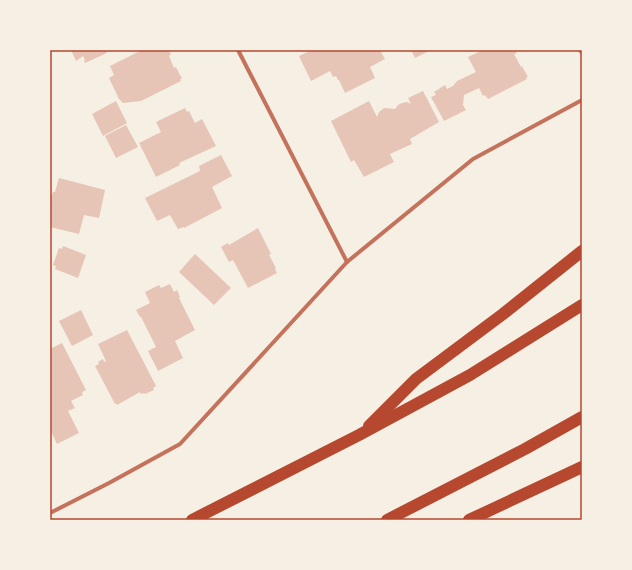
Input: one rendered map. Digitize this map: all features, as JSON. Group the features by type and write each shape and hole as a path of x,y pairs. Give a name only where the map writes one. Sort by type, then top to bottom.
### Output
{"highway":[{"path":"359,435 416,379 503,314 582,251"},
{"path":"192,520 359,435 470,375 582,305"},
{"path":"387,520 525,449 582,417"},
{"path":"469,520 582,467"}],"street":[{"path":"238,50 347,262"},
{"path":"50,513 180,444 347,262 473,159 582,100"}],"building":[{"path":"71,50 110,50 106,52 107,53 85,63 83,56 76,61"},
{"path":"142,50 172,50 169,51 171,54 169,56 174,68 176,67 182,79 180,79 181,81 141,101 123,103 119,99 109,78 114,75 110,66"},
{"path":"312,50 380,50 385,59 370,67 375,78 345,93 339,80 336,76 333,77 330,71 311,81 299,56"},
{"path":"411,50 431,50 415,58"},
{"path":"483,50 515,50 517,53 514,54 528,77 526,77 527,79 488,99 485,95 483,96 479,88 464,95 463,105 466,110 444,121 431,97 436,95 434,92 445,85 447,89 453,86 457,81 476,72 468,57"},
{"path":"423,91 439,122 410,139 412,144 390,154 394,162 364,177 354,160 351,162 331,121 369,101 377,117 379,112 384,108 395,109 402,103 407,102 411,104 408,98"},
{"path":"116,101 127,123 103,136 92,114"},
{"path":"185,108 187,112 189,111 195,123 202,119 216,146 179,163 180,165 156,177 139,143 161,132 156,122"},
{"path":"126,125 138,147 116,158 105,136"},
{"path":"221,155 232,176 212,187 222,208 184,228 178,229 170,215 157,221 145,198 200,171 199,166"},
{"path":"59,178 105,190 99,218 84,215 79,234 50,227 50,197 53,192 55,192"},
{"path":"258,228 271,254 269,255 277,273 248,288 233,260 229,262 221,247 228,243 229,245"},
{"path":"63,246 86,255 78,278 55,269 56,266 53,265 59,248 62,249"},
{"path":"195,254 231,288 214,305 179,272"},
{"path":"170,284 174,292 177,290 180,297 179,298 195,330 175,341 183,358 158,371 148,351 156,347 136,310 150,303 145,292 159,285 161,288"},
{"path":"81,310 93,335 72,346 59,321"},
{"path":"127,330 156,386 153,388 154,390 145,394 141,394 140,392 117,405 116,403 115,404 95,366 103,359 104,362 106,361 98,344"},
{"path":"62,343 86,390 82,392 83,395 71,401 75,408 68,411 79,433 57,444 50,429 50,349"}]}
